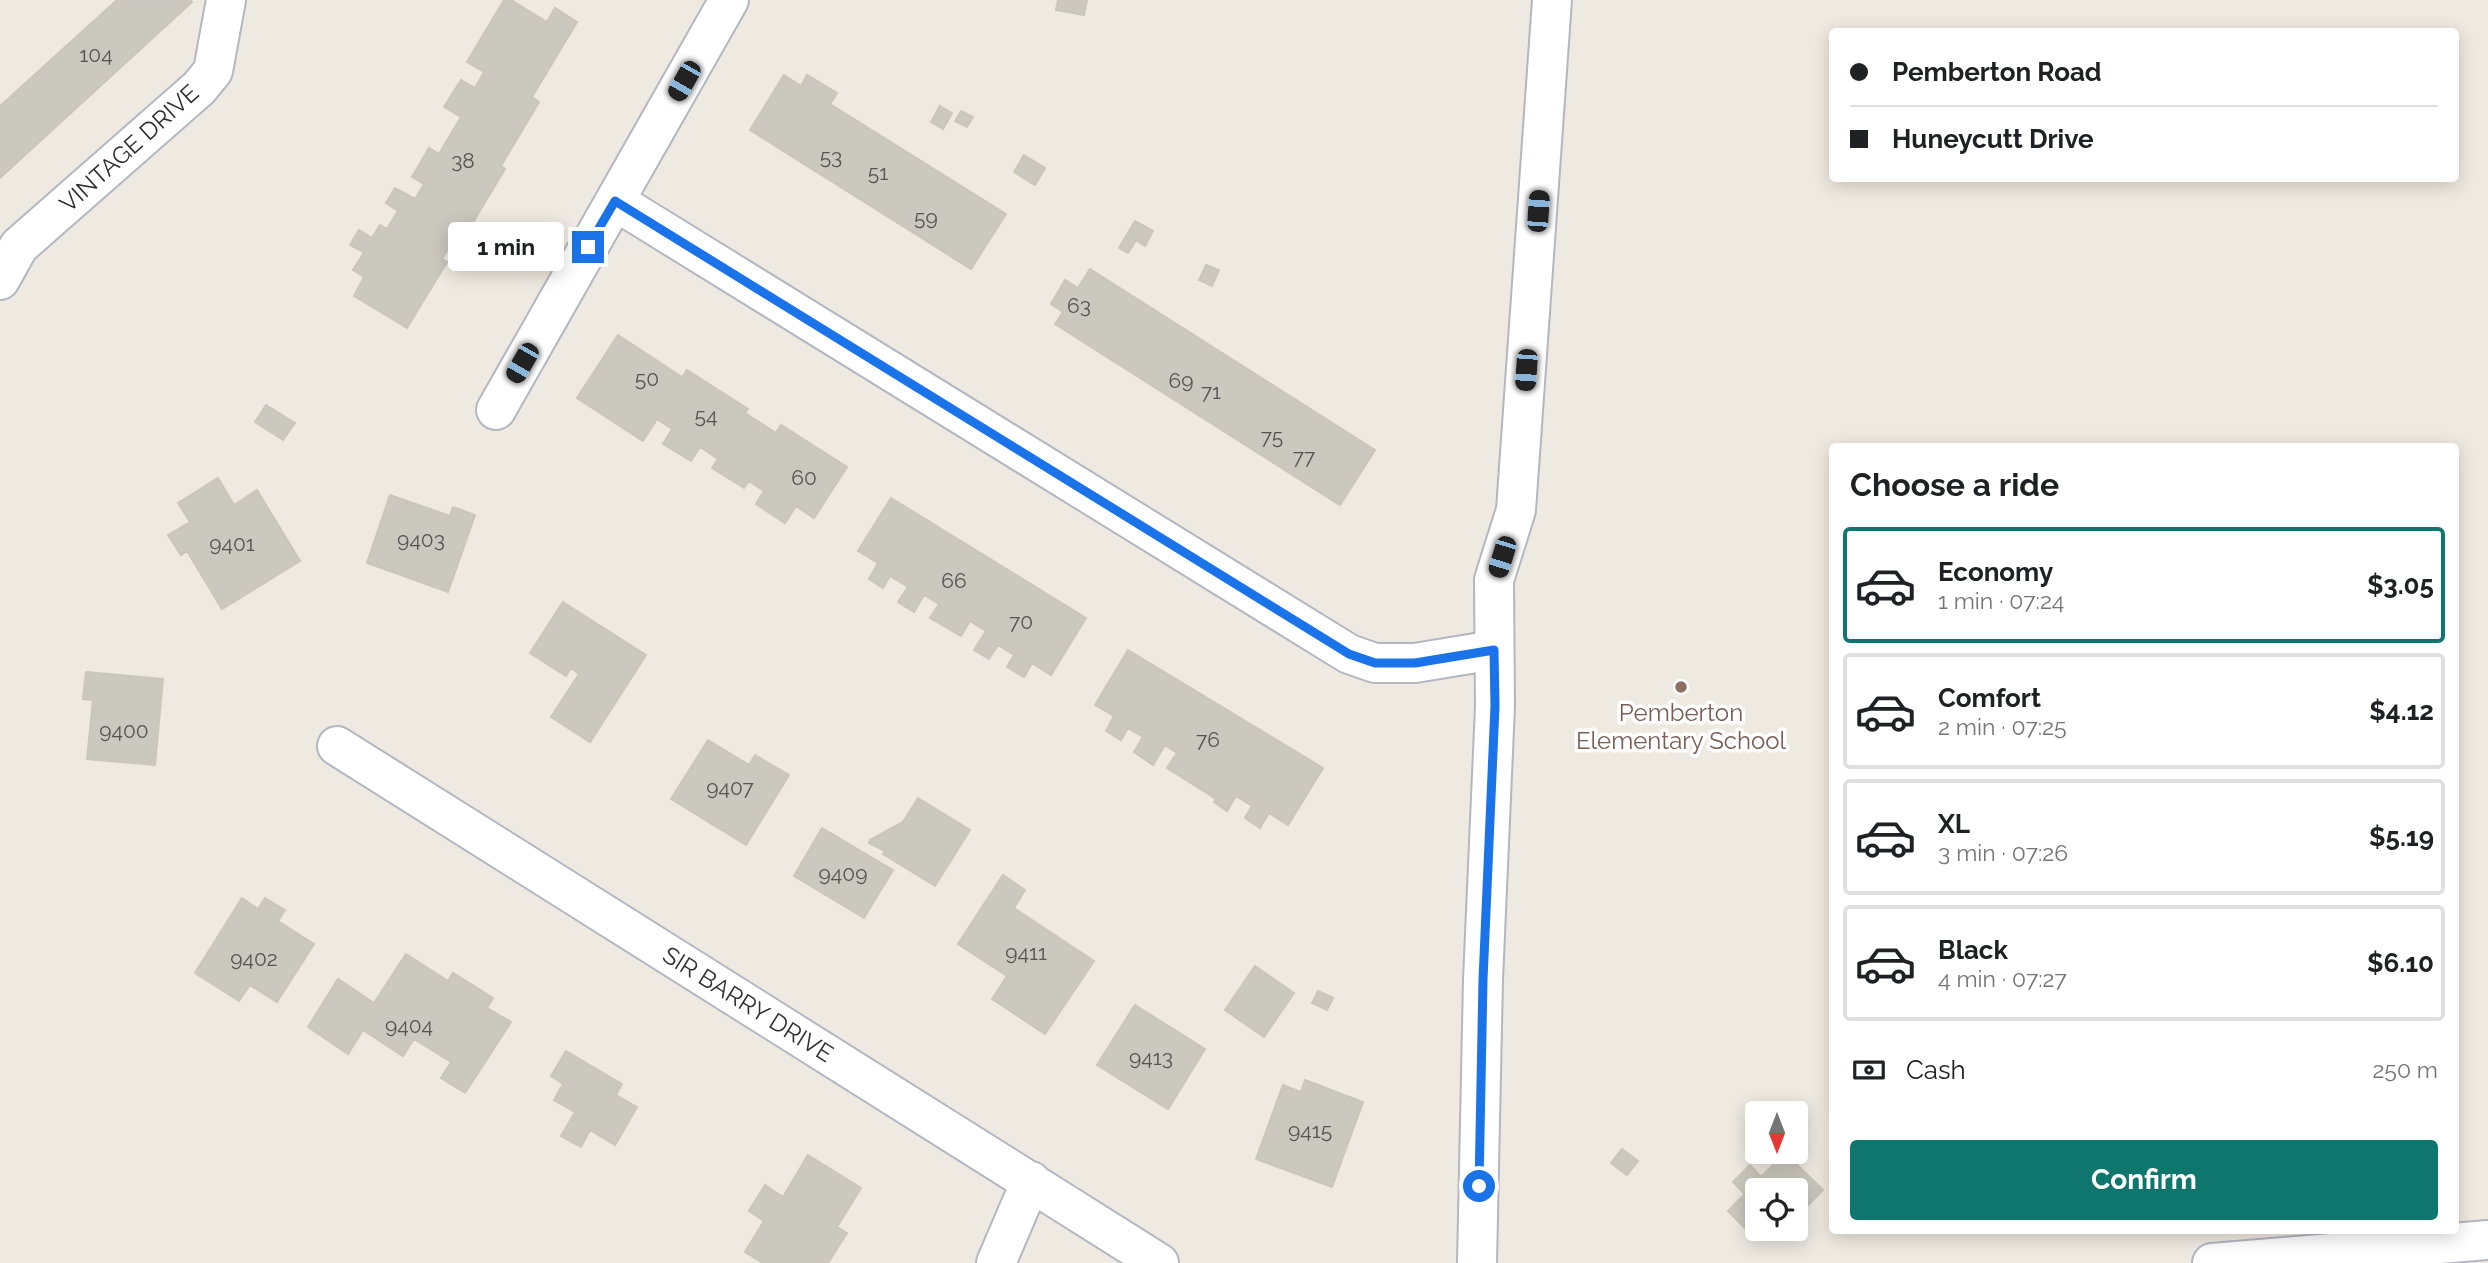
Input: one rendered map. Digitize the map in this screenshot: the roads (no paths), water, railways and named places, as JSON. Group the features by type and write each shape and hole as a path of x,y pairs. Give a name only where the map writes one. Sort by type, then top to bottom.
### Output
{"street":[{"name":"VINTAGE DRIVE","path":"0,280 19,246 199,88 214,71 226,0"},
{"path":"496,410 729,0"},
{"path":"1477,1263 1483,980 1495,706 1494,580 1516,510 1552,0"},
{"path":"615,201 1349,654 1375,663 1415,663 1494,650"},
{"name":"SIR BARRY DRIVE","path":"337,746 1031,1181 1139,1258"},
{"path":"996,1263 1031,1181"},
{"path":"2212,1263 2488,1240"}],"place":[{"name":"Pemberton Elementary School","path":"1681,687"}]}
